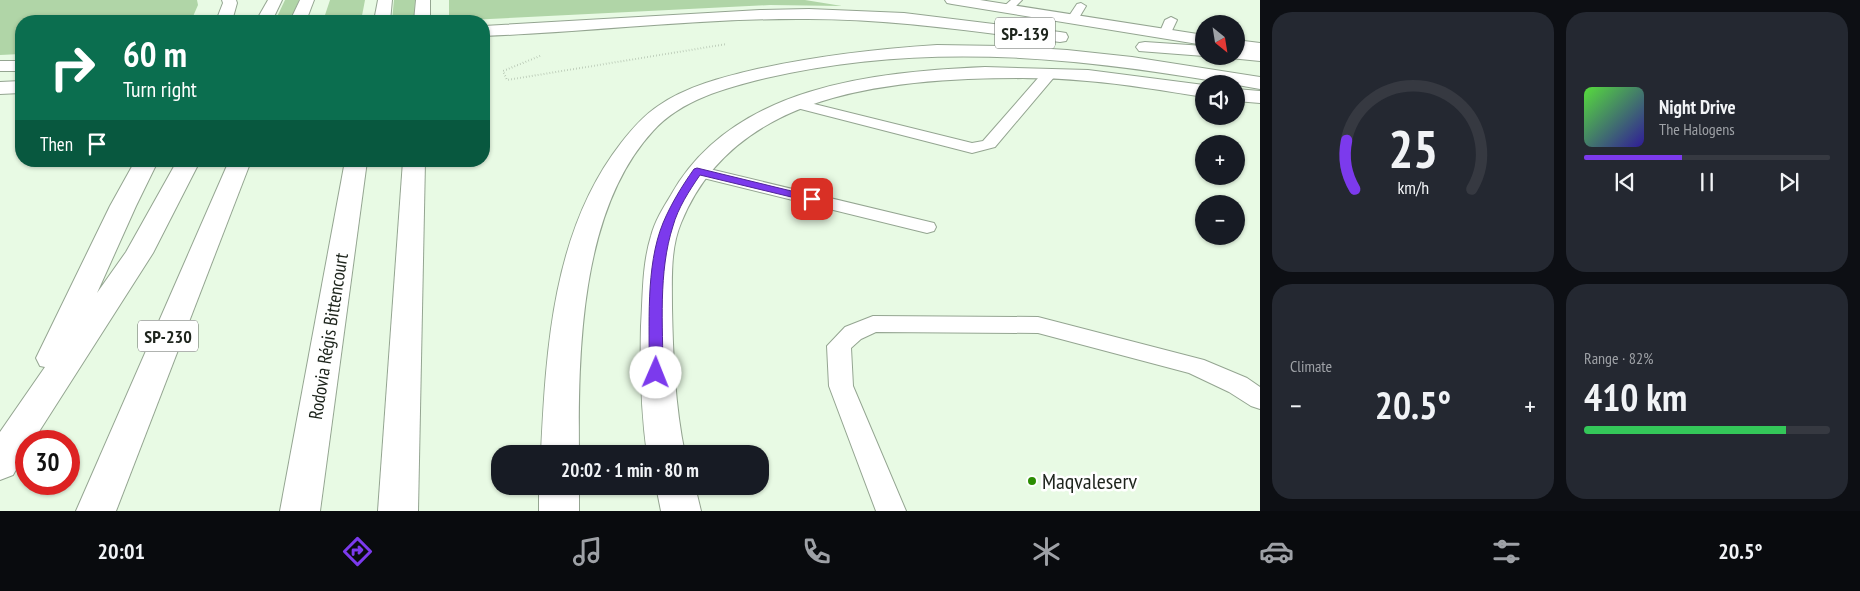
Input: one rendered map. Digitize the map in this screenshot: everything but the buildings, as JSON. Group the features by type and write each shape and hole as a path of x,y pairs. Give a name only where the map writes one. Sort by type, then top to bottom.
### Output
{"main road":[{"path":"226,15 230,3 229,0"},
{"path":"267,15 275,0"},
{"path":"301,15 307,0"},
{"path":"383,15 386,0"},
{"path":"422,15 423,0"},
{"path":"844,0 1079,40 1195,51"},
{"path":"952,0 1012,4 1077,12 1168,27 1195,37"},
{"path":"490,31 809,14 904,18 984,29"},
{"path":"634,38 838,26 984,29"},
{"name":"SP-139","path":"984,29 1079,40 1260,72"},
{"path":"1245,46 1260,48"},
{"path":"560,445 560,407 568,313 582,246 596,208 625,152 645,126 664,111 690,96 718,85 794,65 893,52 961,50 1044,53 1134,62 1260,83"},
{"path":"1245,55 1260,56"},
{"path":"1134,62 1195,79"},
{"path":"0,66 15,66"},
{"path":"665,445 656,373 658,274 661,250 668,224 679,200 697,171 729,140 749,126 794,103 818,94 885,79 922,75 1050,73 1092,76 1195,90"},
{"path":"0,88 15,87"},
{"path":"1245,96 1260,97"},
{"path":"8,450 123,206 144,167"},
{"path":"8,450 139,253 186,167"},
{"name":"SP-230","path":"96,511 238,167"},
{"name":"Rodovia Régis Bittencourt","path":"300,511 355,167"},
{"path":"398,511 414,167"},
{"path":"559,495 559,511"},
{"path":"677,495 681,511"}],"lane":[{"path":"794,103 959,145 979,148 989,144 1050,73"},
{"path":"697,171 928,227"},
{"path":"892,511 841,386 840,346 853,333 872,324 1038,324 1196,366 1238,385 1260,399"}],"path":[{"path":"539,51 541,56 503,71 507,80 731,44"}],"green space":[{"path":"0,0 197,0 198,5 194,15 15,15 15,54 0,55"},
{"path":"285,0 299,0 293,15 278,15"},
{"path":"330,0 365,0 362,15 325,15"},
{"path":"394,0 415,0 414,15 393,15"},
{"path":"449,0 805,0 842,6 770,5 490,19 490,15 449,15"}],"place":[{"name":"Maqvaleserv","path":"1032,481"}],"route":[{"path":"656,373 658,274 661,250 668,224 679,200 697,171 812,199"}]}
